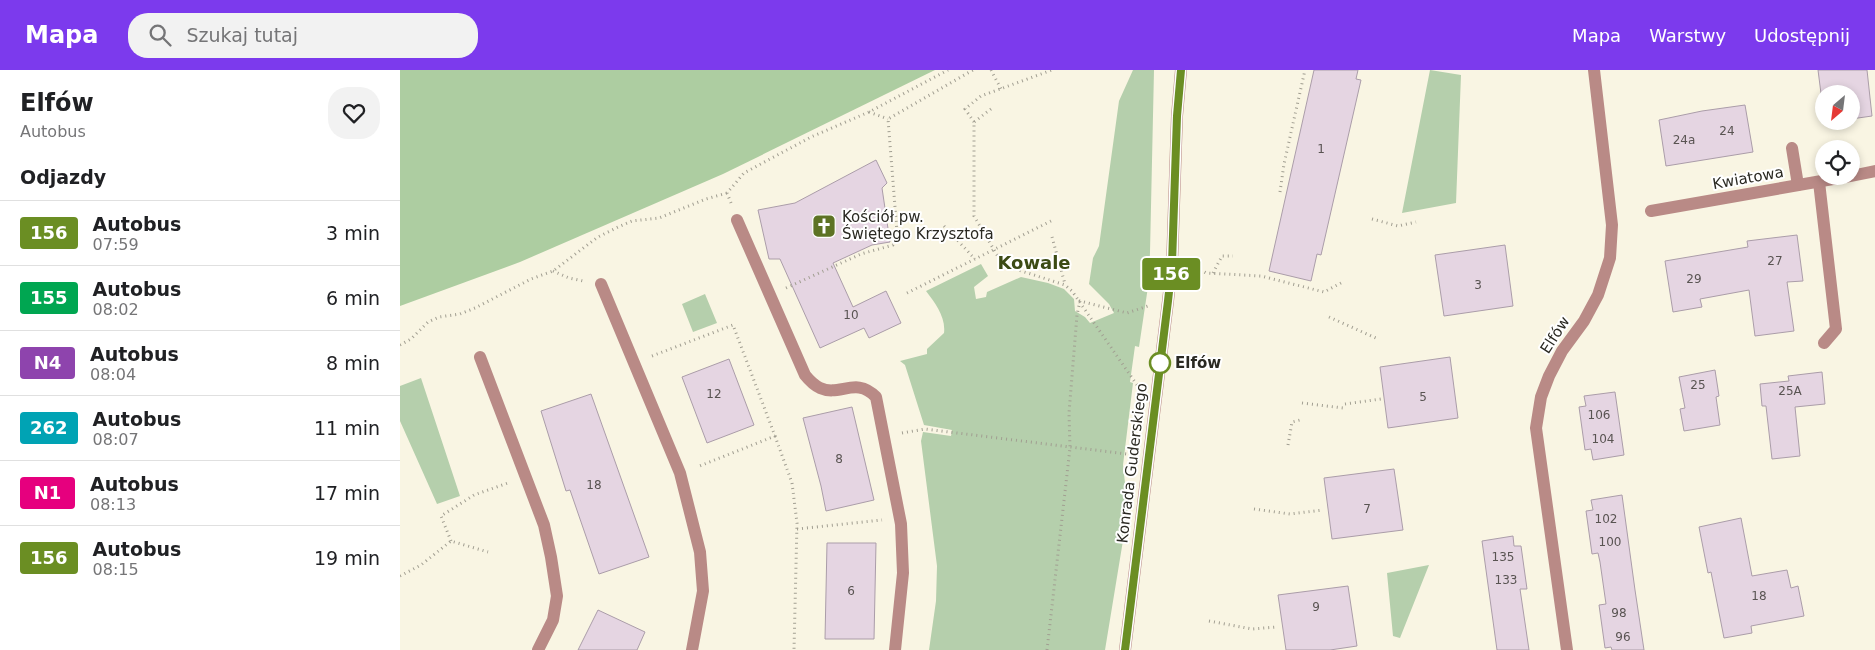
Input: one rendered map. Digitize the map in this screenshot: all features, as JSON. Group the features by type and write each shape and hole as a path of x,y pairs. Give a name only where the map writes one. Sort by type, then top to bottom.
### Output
{"street":[{"name":"Konrada Guderskiego","path":"1125,650 1172,264 1177,116 1181,70"},
{"name":"Elfów","path":"1567,650 1536,428 1541,397 1549,376 1598,295 1610,258 1612,225 1594,70"},
{"path":"1792,148 1798,185"},
{"name":"Kwiatowa","path":"1860,174 1875,171"},
{"name":"Kwiatowa","path":"1651,211 1815,183"},
{"path":"1820,185 1836,329 1824,343"},
{"path":"737,220 800,368 811,382 819,388 834,391 855,386 871,391 876,397 901,524 903,573 895,650"},
{"path":"601,284 680,473 700,552 703,591 692,650"},
{"path":"480,358 544,526 552,557 556,596 553,620 538,650"}],"path":[{"path":"400,345 411,339 428,322 439,317 460,314 475,308 531,279 553,271 598,237 618,227 632,221 659,218 706,199 727,193 744,173 811,137 869,112 948,70"},
{"path":"888,119 973,70"},
{"path":"991,70 1001,89"},
{"path":"1052,70 981,96 965,109 974,122 974,216 1003,266 1065,284"},
{"path":"1280,192 1284,164 1305,70"},
{"path":"974,122 991,109"},
{"path":"869,112 888,119"},
{"path":"769,295 861,254 893,245 897,239 898,232 888,119"},
{"path":"727,193 737,220"},
{"path":"1372,219 1398,226 1416,222"},
{"path":"907,293 1054,220"},
{"path":"944,226 975,259"},
{"path":"1052,237 1065,284 1080,301 1138,386"},
{"path":"1213,273 1222,256 1233,256"},
{"path":"1196,267 1213,273 1261,276 1324,292 1341,283"},
{"path":"553,271 569,278 601,284"},
{"path":"1080,301 1126,313 1150,305"},
{"path":"1047,650 1070,448 1069,413 1080,301"},
{"path":"1329,317 1378,340"},
{"path":"663,352 733,325 792,483 797,529 794,650"},
{"path":"1302,403 1344,406 1381,399"},
{"path":"1288,445 1292,422 1300,420"},
{"path":"925,429 1127,454"},
{"path":"680,473 739,453 775,436"},
{"path":"451,541 442,516 474,495 525,477"},
{"path":"1254,509 1290,514 1323,510"},
{"path":"797,529 878,521"},
{"path":"451,541 488,552"},
{"path":"400,576 421,565 451,541"},
{"path":"1209,621 1252,628 1276,627"}],"green space":[{"path":"400,70 935,70 723,174 520,262 400,306"},
{"path":"1133,70 1154,70 1149,280 1139,347 1135,346 1130,382 1133,383 1123,465 1128,510 1105,650 929,650 936,601 937,566 921,441 923,432 951,436 952,430 924,425 905,365 900,361 927,354 927,349 944,333 942,316 926,291 981,264 988,276 974,287 976,299 986,297 987,292 1021,277 1064,289 1074,299 1075,311 1085,317 1090,323 1114,313 1109,304 1089,284 1093,258 1099,246 1119,101"},
{"path":"1430,70 1461,75 1456,203 1402,213"},
{"path":"705,294 717,323 693,332 682,304"},
{"path":"421,378 460,496 437,504 400,421 400,386"},
{"path":"1429,565 1400,638 1393,636 1387,573"}],"building":[{"path":"1314,70 1358,70 1356,79 1361,80 1321,255 1317,254 1311,281 1269,271"},
{"path":"1818,70 1867,70 1872,116 1860,118 1860,85 1820,85"},
{"path":"1745,105 1753,152 1666,166 1659,120"},
{"name":"Kościół pw. Świętego Krzysztofa","path":"876,160 887,183 882,188 890,242 872,245 833,263 853,307 886,291 901,323 869,338 864,328 820,348 780,259 769,259 758,210 795,203"},
{"path":"1797,235 1803,281 1787,282 1794,331 1755,336 1749,290 1700,299 1702,307 1673,312 1665,261 1748,247 1747,241"},
{"path":"1505,245 1513,306 1444,316 1435,255"},
{"path":"1450,357 1458,418 1388,428 1380,367"},
{"path":"729,359 754,425 707,443 682,377"},
{"path":"1715,370 1719,396 1716,397 1720,425 1684,431 1680,409 1685,408 1679,377"},
{"path":"1822,372 1825,404 1795,407 1800,456 1772,459 1766,406 1762,406 1760,384 1789,381 1788,376"},
{"path":"1615,392 1624,455 1593,460 1591,449 1585,450 1579,407 1586,406 1584,396"},
{"path":"591,394 649,557 599,574 570,490 566,491 541,411"},
{"path":"852,407 874,500 826,511 803,418"},
{"path":"1394,469 1403,530 1332,539 1324,478"},
{"path":"1622,495 1644,650 1612,650 1611,647 1605,648 1599,605 1606,604 1598,553 1592,554 1586,511 1593,510 1591,500"},
{"path":"1741,518 1752,576 1787,570 1791,588 1798,586 1804,616 1751,626 1752,633 1724,638 1711,572 1708,573 1699,527"},
{"path":"1513,536 1514,546 1521,546 1527,589 1520,589 1529,650 1497,650 1482,541"},
{"path":"827,543 876,543 874,639 825,639"},
{"path":"1348,586 1357,646 1330,650 1286,650 1278,595"},
{"path":"598,610 645,632 637,650 578,650"}],"bus line":[{"name":"156","path":"1125,650 1172,264 1177,116 1181,70"}],"place":[{"name":"Kościół pw. Świętego Krzysztofa","path":"824,226"},
{"name":"Elfów","path":"1160,363"}],"district":[{"name":"Kowale","path":"1034,263"}]}
